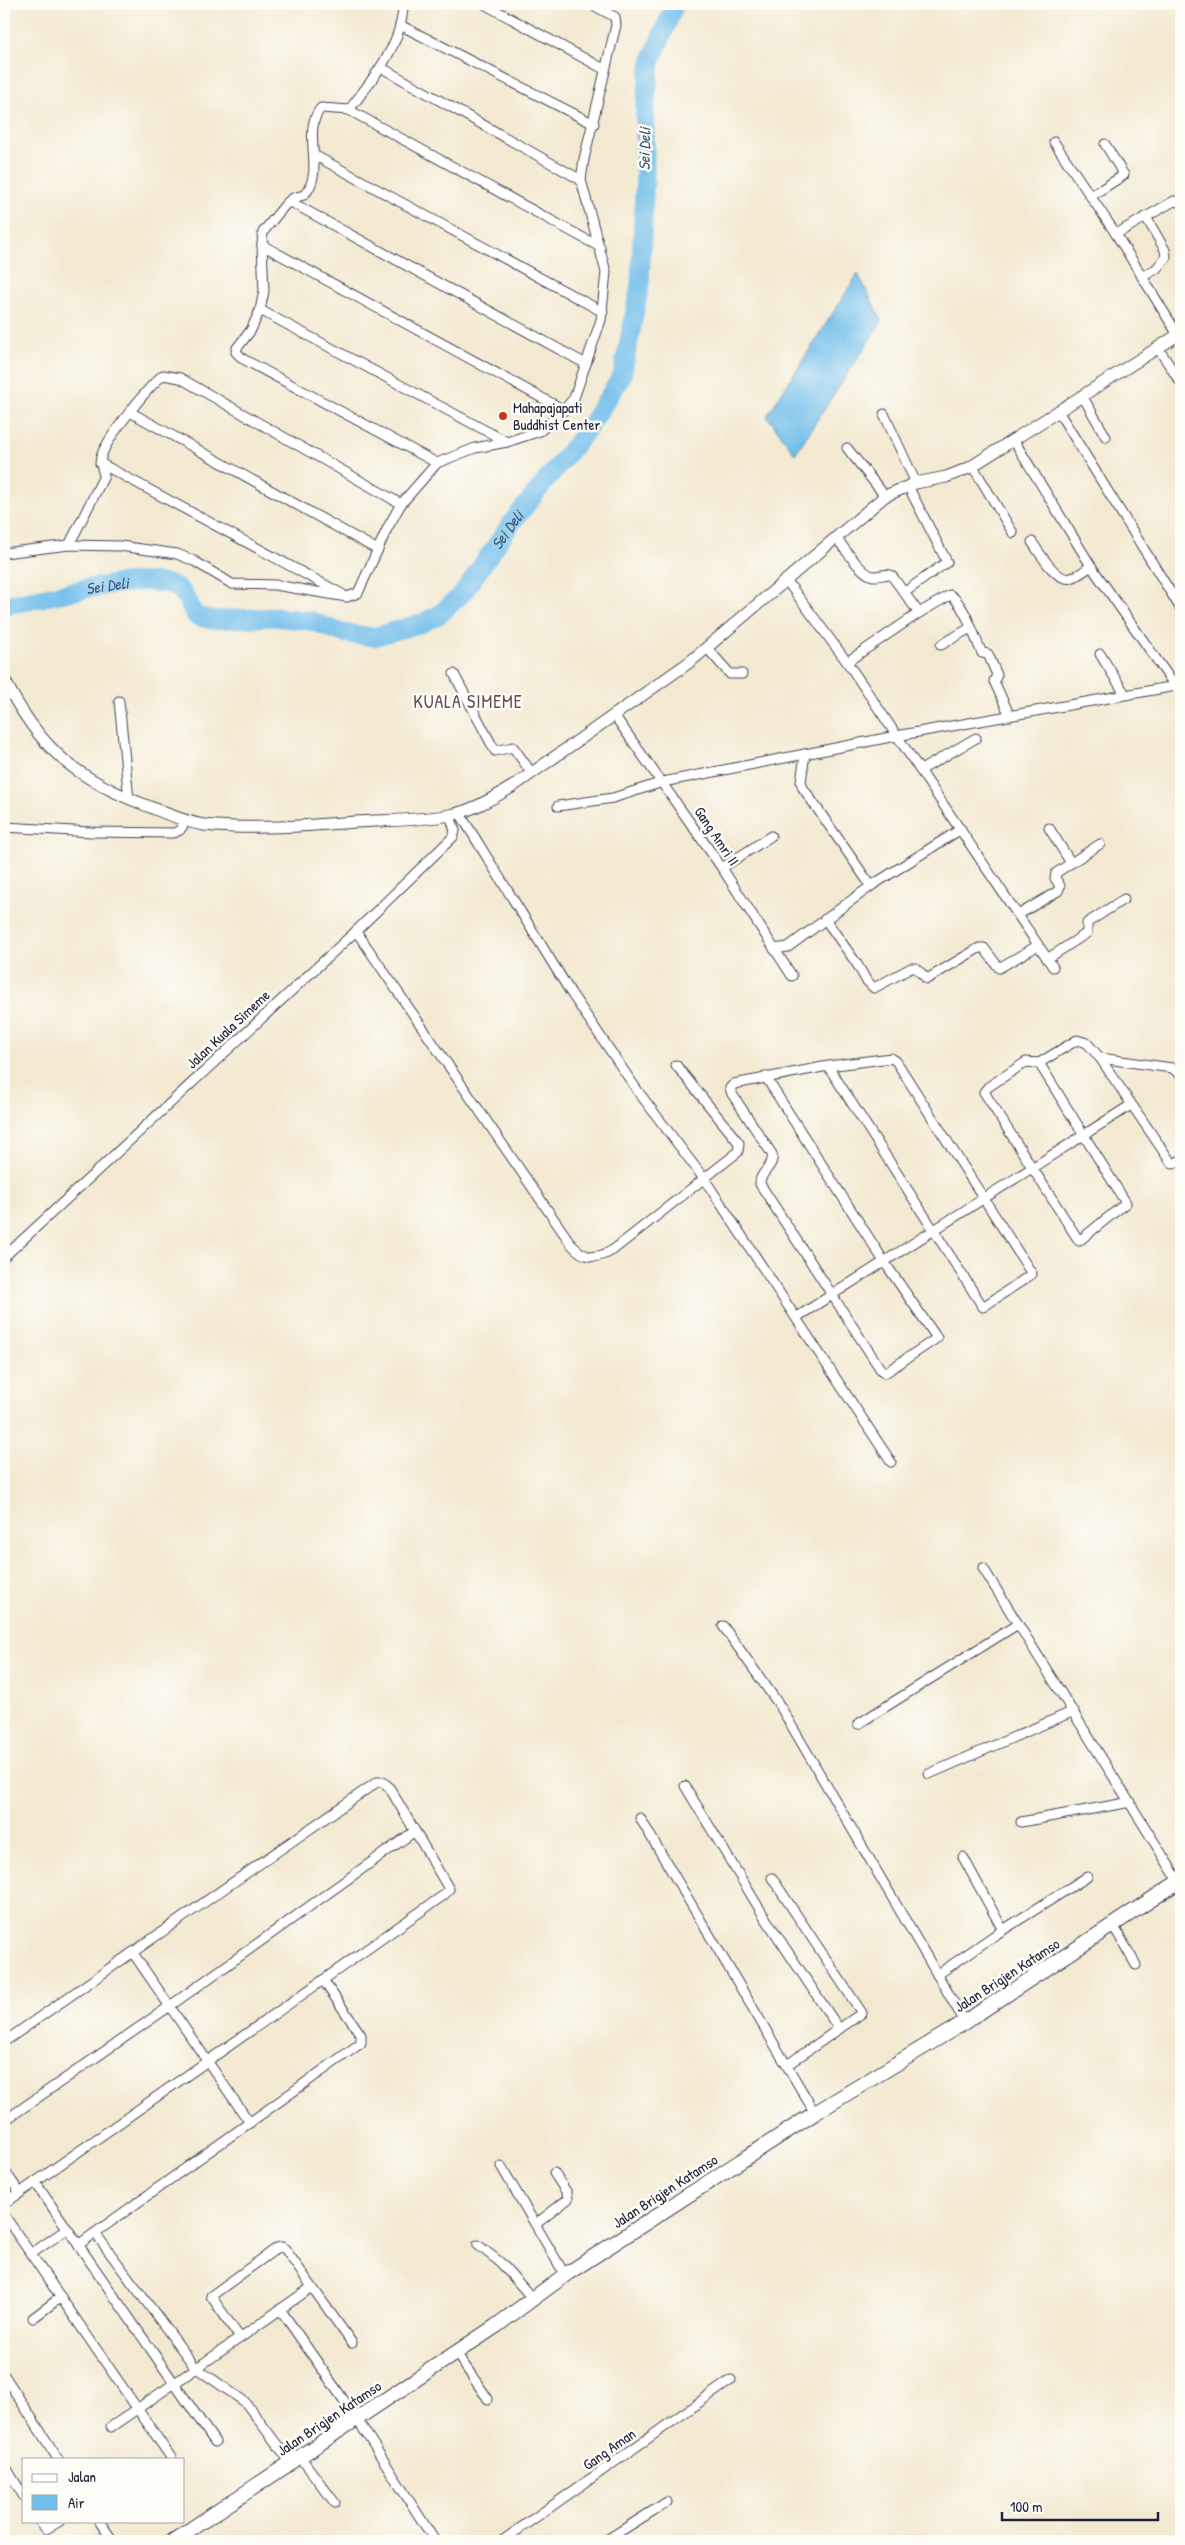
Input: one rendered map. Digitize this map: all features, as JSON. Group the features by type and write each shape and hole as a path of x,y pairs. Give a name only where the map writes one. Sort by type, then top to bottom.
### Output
{"main road":[{"path":"4,679 22,713 54,752 104,789 186,821 204,824 289,828 454,814 492,798 512,787 707,648 885,496 912,484 946,477 972,465 1083,397 1180,334"},
{"name":"Jalan Brigjen Katamso","path":"173,2541 456,2353 566,2275 815,2113 965,2022 1180,1882"}],"street":[{"path":"349,110 368,82 382,68 400,25 403,4"},
{"path":"484,4 604,69"},
{"path":"4,553 70,544 120,546 177,554 232,584 275,585 347,597 358,593 401,504 438,463 475,448 507,442 540,430 564,410 574,398 603,312 606,272 581,180 604,69 616,24 615,17 591,4"},
{"path":"400,25 594,124"},
{"path":"382,68 581,180"},
{"path":"438,463 237,355 236,348 251,330 260,310 264,291 262,245 265,228 289,201 304,195 309,189 314,156 313,126 321,108 349,110 600,247"},
{"path":"1054,142 1180,334"},
{"path":"1091,196 1124,175 1105,144"},
{"path":"314,156 603,312"},
{"path":"289,201 586,364"},
{"path":"1116,234 1174,201 1181,203"},
{"path":"1142,277 1156,269 1166,257 1165,250 1146,217"},
{"path":"262,245 564,410"},
{"path":"260,310 507,442"},
{"path":"1158,348 1181,383"},
{"path":"70,544 104,476 100,463 105,449 130,412 163,375 170,375 401,504"},
{"path":"1083,397 1106,437"},
{"path":"1058,411 1177,594 1181,609"},
{"path":"130,412 378,550"},
{"path":"884,414 946,562 905,592"},
{"path":"558,806 613,798 663,782 896,736 1178,685 1091,566 1013,439"},
{"path":"847,448 885,496"},
{"path":"100,463 347,597"},
{"path":"972,465 1013,533"},
{"path":"836,538 867,574 876,576 890,574 919,613"},
{"path":"1032,542 1049,566 1066,579 1070,579 1091,566"},
{"path":"786,580 847,662 1050,963 1087,933 1087,923 1124,899"},
{"path":"847,662 919,613 950,595 956,599 983,654 988,654 997,675 994,681 1010,716"},
{"path":"941,645 970,628"},
{"path":"707,648 730,674 742,674"},
{"path":"1100,654 1125,694"},
{"path":"454,674 495,751 513,746 531,772"},
{"path":"119,701 129,799"},
{"name":"Gang Amri II","path":"614,715 722,868 792,976"},
{"path":"921,770 976,738"},
{"path":"804,754 801,782 803,788 871,886"},
{"path":"454,814 637,1090 705,1180 891,1462"},
{"name":"Jalan Kuala Simeme","path":"4,1257 356,930 453,837 455,832 454,814"},
{"path":"4,827 91,832 174,833 180,830 186,821"},
{"path":"1049,828 1071,863"},
{"path":"774,949 788,947 871,886 961,829"},
{"path":"722,868 771,836"},
{"path":"1018,915 1058,891 1060,886 1055,875 1100,844"},
{"path":"825,919 866,980 874,988 911,968 916,968 927,979 979,948 984,948 999,968 1037,946"},
{"path":"356,930 571,1244 584,1255 599,1257 613,1250 705,1180 738,1152 740,1147 676,1065"},
{"path":"1039,1063 1126,1203 1079,1241 984,1092 988,1087 1026,1062 1039,1063 1077,1040 1087,1043 1100,1058 1170,1161 1174,1164 1181,1160"},
{"path":"765,1076 885,1263 937,1338 885,1373 881,1370 832,1296 760,1184 761,1175 771,1163 772,1154 731,1092 734,1084 765,1076 828,1066 886,1057 896,1061 1032,1274 983,1307 828,1066"},
{"path":"1100,1058 1172,1068 1181,1075"},
{"path":"797,1317 885,1263 932,1230 1131,1105"},
{"path":"983,1568 1180,1882"},
{"path":"858,1724 1018,1624"},
{"path":"723,1626 780,1706 965,2022"},
{"path":"929,1774 1074,1711"},
{"path":"4,2042 377,1782 383,1782 389,1787 447,1885 448,1891 4,2204"},
{"path":"685,1786 762,1913 839,2029"},
{"path":"1022,1822 1131,1802"},
{"path":"640,1818 815,2113"},
{"path":"4,2121 415,1832"},
{"path":"963,1857 1003,1930"},
{"path":"937,1976 1003,1930 1087,1877"},
{"path":"772,1878 862,2012 786,2066"},
{"path":"1113,1925 1136,1965"},
{"path":"133,1953 250,2123"},
{"path":"78,2246 359,2046 363,2041 323,1980"},
{"path":"501,2166 566,2275"},
{"path":"4,2170 20,2193"},
{"path":"536,2224 568,2199 567,2193 554,2173"},
{"path":"35,2182 215,2442"},
{"path":"4,2215 171,2458"},
{"path":"31,2254 67,2229"},
{"path":"96,2233 196,2367 245,2402 334,2503"},
{"path":"478,2245 502,2263 533,2299"},
{"path":"240,2338 212,2298 213,2293 282,2247 352,2343"},
{"path":"111,2427 312,2286"},
{"path":"33,2318 61,2298"},
{"path":"280,2309 357,2419 436,2541"},
{"path":"456,2353 488,2399"},
{"path":"4,2375 57,2458"},
{"name":"Gang Aman","path":"502,2541 731,2380"},
{"path":"4,2464 22,2494"},
{"path":"606,2541 667,2502"},
{"path":"40,2522 46,2529 58,2522"},
{"path":"100,2522 113,2541"}],"water":[{"path":"858,274 882,321 795,454 767,416"}],"waterway":[{"name":"Sei Deli","path":"4,605 95,587 145,582 166,584 180,590 185,595 196,616 212,620 274,617 312,621 342,633 373,637 422,623 440,614 463,593 513,521 587,430 622,376 640,285 645,173 645,106 651,62 675,4"}],"place":[{"name":"Mahapajapati Buddhist Center","path":"503,416"}],"district":[{"name":"KUALA SIMEME","path":"468,701"}]}
